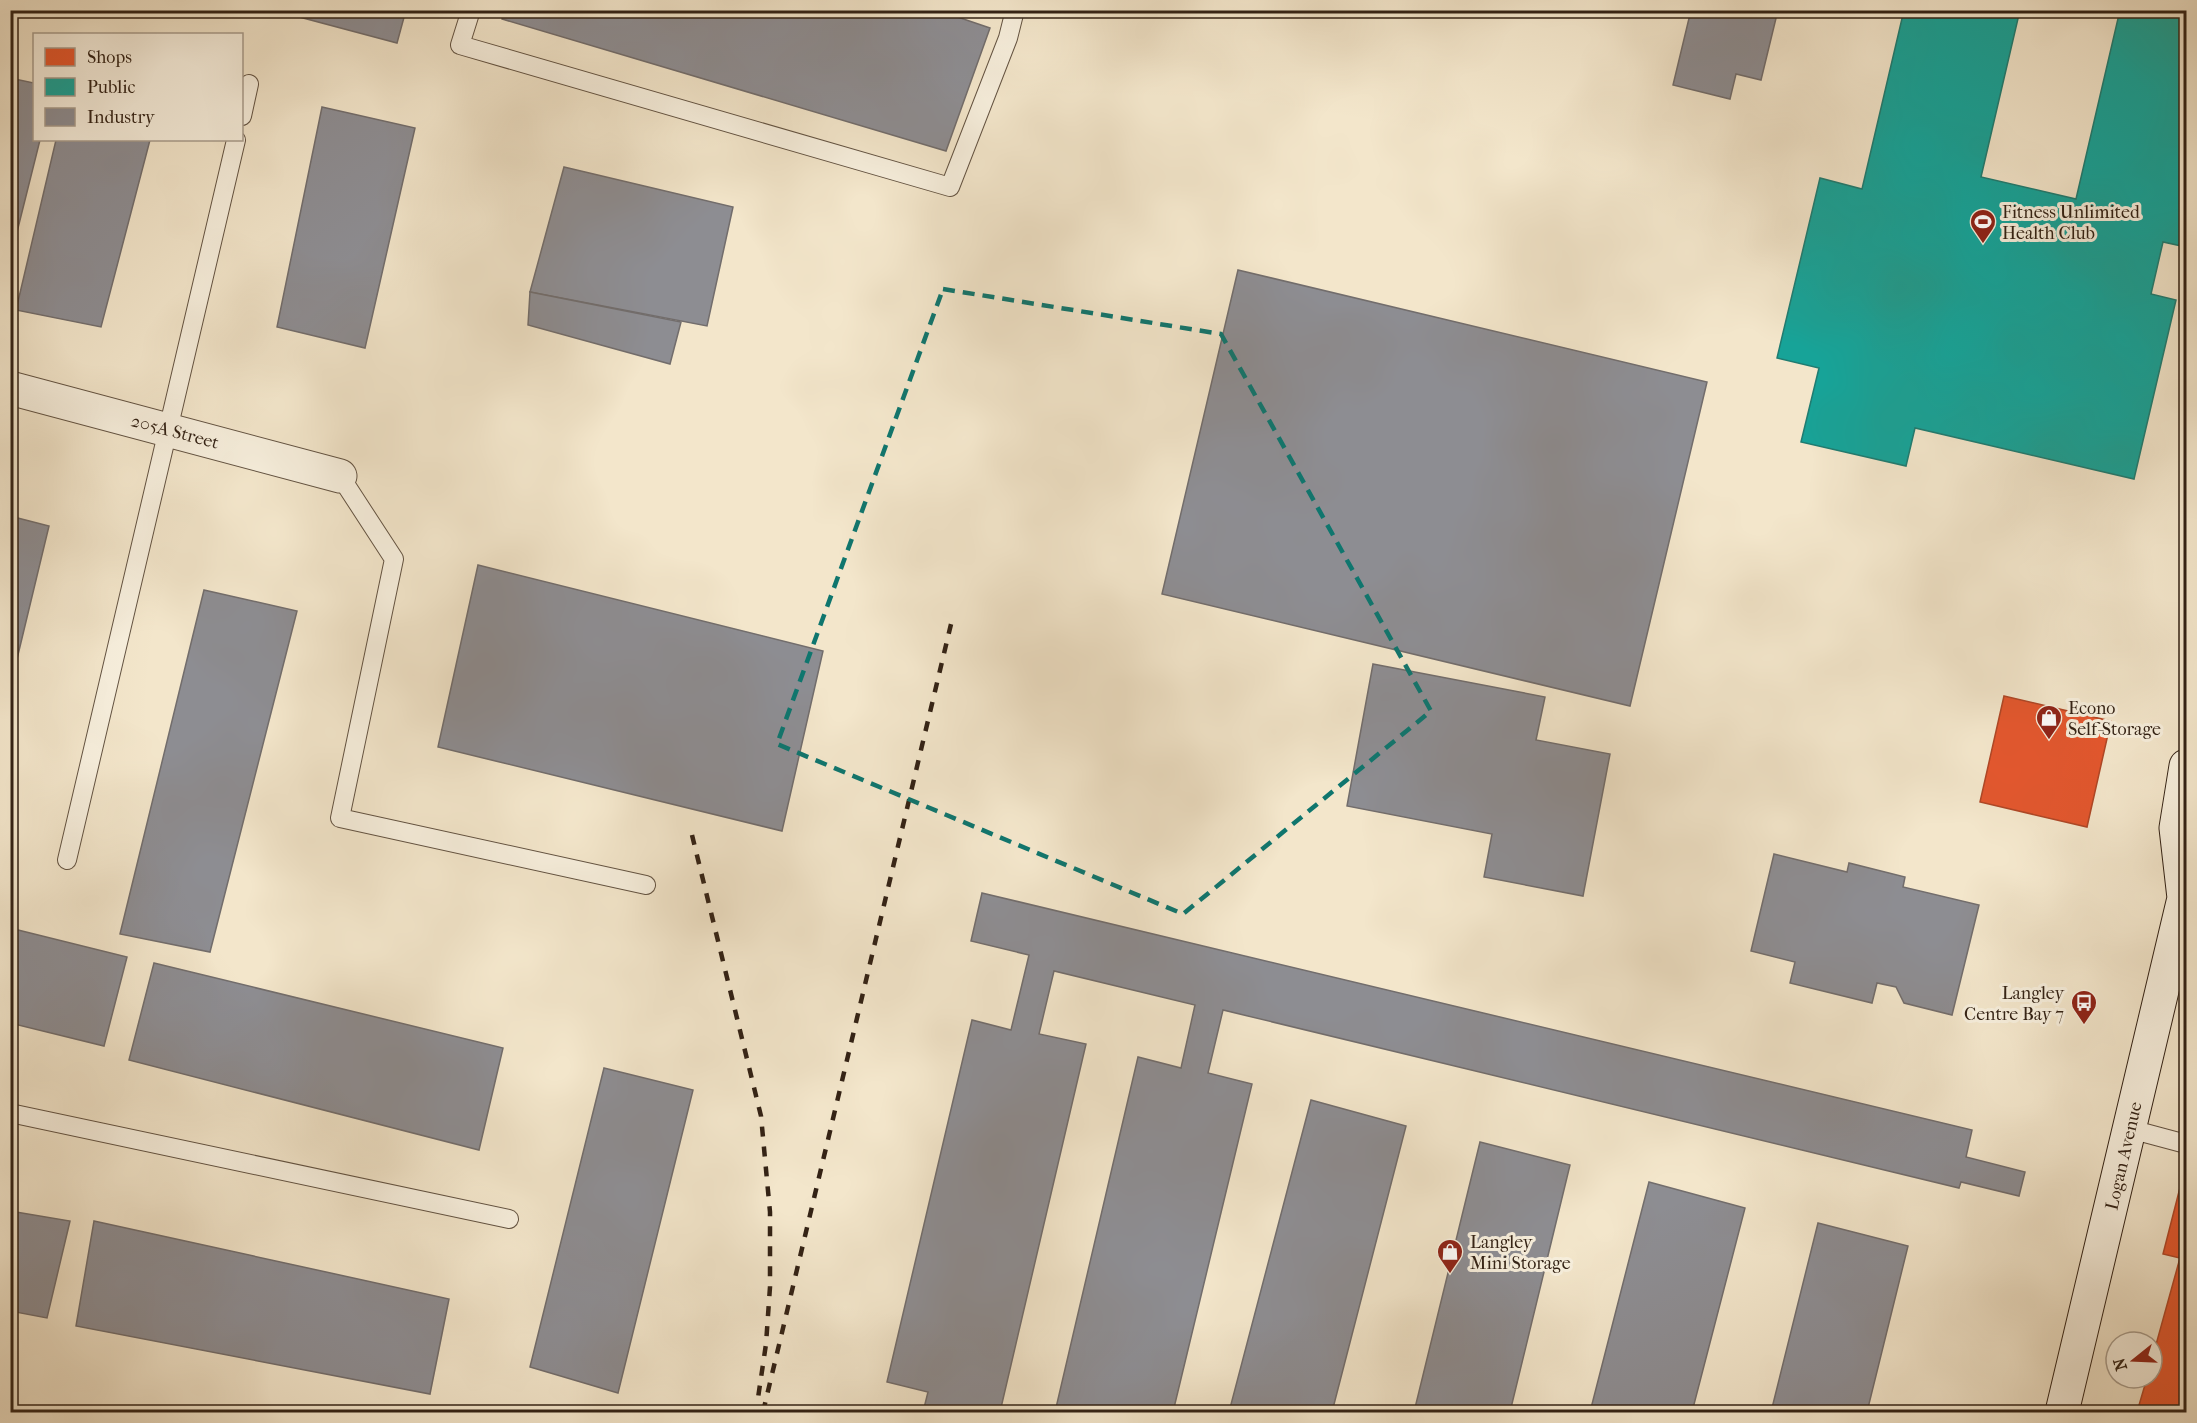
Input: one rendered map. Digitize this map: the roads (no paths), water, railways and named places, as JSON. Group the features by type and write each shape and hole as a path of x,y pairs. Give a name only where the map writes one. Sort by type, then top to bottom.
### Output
{"main road":[{"name":"205A Street","path":"10,388 339,477"},
{"name":"Logan Avenue","path":"2062,1413 2185,896 2176,828 2187,766"}],"lane":[{"path":"471,10 460,45 950,187 1008,38 1015,10"},
{"path":"243,111 249,84"},
{"path":"67,860 236,141"},
{"path":"339,477 394,559 340,818 646,885"},
{"path":"10,1113 509,1219"},
{"path":"2130,1130 2187,1144"}],"railway":[{"path":"763,1412 952,620"},
{"path":"692,835 761,1116 770,1212 770,1287 766,1344 758,1398"}],"place":[{"name":"Fitness Unlimited Health Club","path":"1983,245"},
{"name":"Econo Self-Storage","path":"2049,741"},
{"name":"Langley Centre Bay 7","path":"2084,1026"},
{"name":"Langley Mini Storage","path":"1450,1275"}]}
